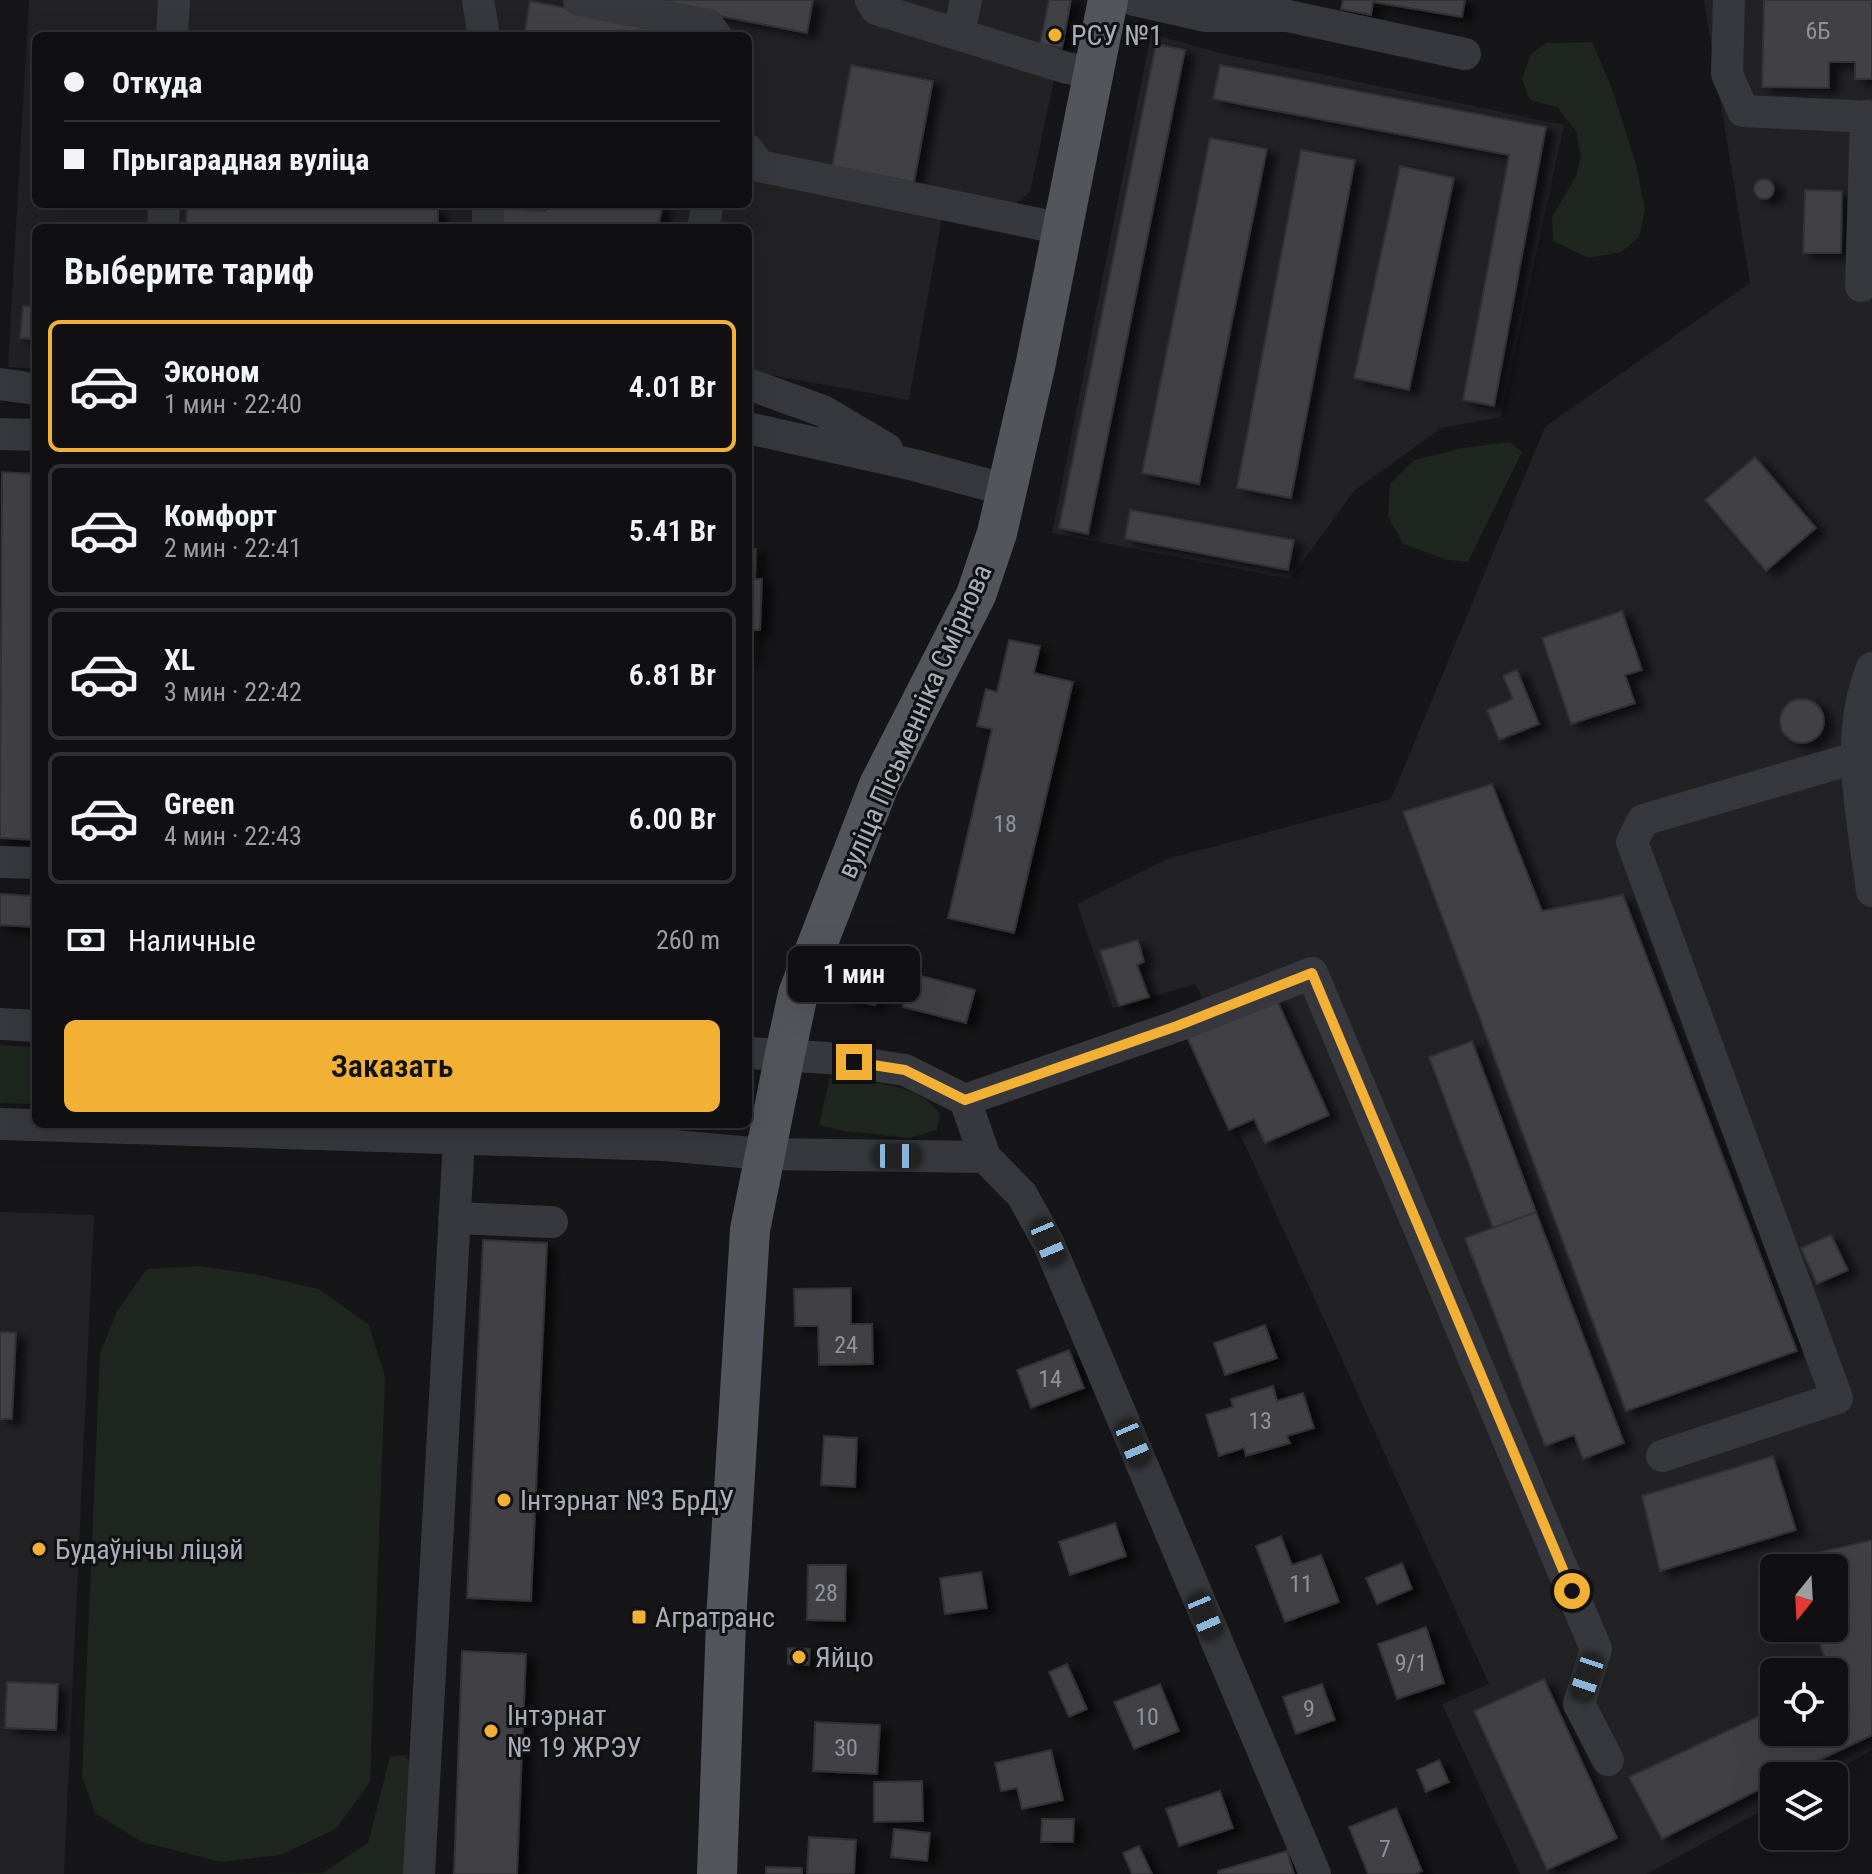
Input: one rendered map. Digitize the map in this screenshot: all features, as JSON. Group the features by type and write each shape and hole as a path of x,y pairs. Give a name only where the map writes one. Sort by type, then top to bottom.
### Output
{"main road":[{"name":"вуліца Пісьменніка Смірнова","path":"717,1874 726,1621 750,1230 764,1154 766,1054 798,994 879,785 976,595 997,533 1063,229 1108,0"}],"street":[{"path":"172,32 174,0"},
{"path":"478,0 483,32"},
{"path":"579,0 708,25 713,32"},
{"path":"871,0 876,9 1067,68 1094,72"},
{"path":"959,33 966,0"},
{"path":"1134,0 1205,16 1288,16 1465,54"},
{"path":"1729,0 1727,74 1743,111 1869,116 1861,286"},
{"path":"752,156 759,166 1063,229"},
{"path":"0,384 32,388"},
{"path":"752,385 823,411 914,465"},
{"path":"752,429 914,465 1007,490"},
{"path":"0,434 32,435"},
{"path":"1872,668 1863,689 1855,758 1872,891"},
{"path":"1662,1456 1837,1398 1632,842 1643,820 1855,758"},
{"path":"0,862 32,863"},
{"path":"965,1100 1177,1026 1312,973 1596,1649 1579,1704 1608,1760"},
{"path":"0,1024 32,1026"},
{"path":"766,1054 905,1070 965,1100 985,1157 1022,1195 1048,1242 1315,1874"},
{"path":"0,1124 32,1125"},
{"path":"122,1128 664,1145 764,1154 985,1157"},
{"path":"419,1874 459,1139"},
{"path":"454,1218 552,1222"}],"shaded area":[{"path":"29,0 1071,0 1030,192 1016,203 947,190 909,400 752,372 752,224 32,224 32,369 8,367"},
{"path":"1704,0 1872,0 1872,1750 1848,1764 1760,1762 1760,1812 1647,1874 1520,1874 1442,1704 1489,1684 1237,1127 1229,1130 1187,1037 1206,1005 1195,984 1113,1008 1077,904 1167,859 1391,799 1545,427 1750,283"},
{"path":"1151,34 1220,53 1564,125 1501,417 1441,428 1354,491 1290,579 1052,533"},
{"path":"1592,42 1611,86 1636,164 1645,209 1639,237 1621,252 1588,258 1553,241 1552,217 1576,176 1581,157 1576,131 1557,107 1530,100 1522,79 1531,54 1546,43"},
{"path":"1510,442 1522,452 1468,562 1448,560 1403,544 1388,516 1390,484 1414,460 1463,448"},
{"path":"0,1045 32,1047 32,1104 0,1103"},
{"path":"830,1077 890,1085 919,1095 940,1114 937,1130 910,1138 844,1131 819,1125"},
{"name":"Будаўнічы ліцэй","path":"0,1212 94,1215 64,1874 0,1874"},
{"path":"198,1266 254,1274 319,1289 369,1325 385,1377 370,1782 336,1829 280,1855 221,1862 142,1842 95,1813 82,1776 100,1354 117,1311 147,1269"},
{"path":"405,1755 415,1771 409,1874 263,1874 323,1873 368,1843 390,1757"}],"building":[{"path":"637,0 813,0 807,33"},
{"path":"1049,0 1071,0 1062,48 1040,44"},
{"path":"1343,0 1465,0 1462,17 1373,2 1371,15 1341,9"},
{"path":"1764,0 1872,0 1872,79 1855,79 1855,62 1829,62 1829,88 1762,87"},
{"path":"530,1 689,32 525,32"},
{"path":"1156,44 1185,50 1088,534 1059,528"},
{"path":"851,65 933,81 914,182 832,167"},
{"path":"1220,65 1546,127 1494,406 1463,400 1509,155 1213,99"},
{"path":"1210,138 1267,149 1199,484 1142,473"},
{"path":"1301,150 1355,160 1291,498 1237,488"},
{"path":"1400,166 1454,178 1409,390 1354,378"},
{"path":"1764,179 1771,182 1774,189 1771,196 1764,199 1757,196 1754,189 1757,182"},
{"path":"1805,190 1842,191 1841,253 1803,253"},
{"path":"187,208 438,209 438,224 186,224"},
{"path":"501,208 545,211 546,208 662,208 659,224 501,224"},
{"path":"23,306 32,307 32,339 20,338"},
{"path":"1755,457 1816,528 1766,571 1705,500"},
{"path":"2,472 32,474 32,840 0,838"},
{"path":"1130,510 1294,540 1288,570 1125,539"},
{"path":"752,549 756,549 755,579 762,579 760,630 752,630"},
{"path":"1622,611 1642,670 1625,675 1635,703 1571,724 1542,638"},
{"path":"1009,640 1040,646 1034,673 1073,682 1014,933 948,918 992,729 977,726 986,689 997,692"},
{"path":"1517,670 1539,724 1499,740 1487,710 1513,699 1503,676"},
{"path":"1802,699 1818,705 1824,721 1818,737 1802,743 1786,737 1780,721 1786,705"},
{"path":"1492,784 1542,911 1623,895 1797,1351 1626,1411 1403,812"},
{"path":"0,894 32,896 32,927 0,925"},
{"path":"1138,940 1144,962 1137,965 1149,997 1119,1006 1100,951"},
{"path":"899,970 975,990 966,1023 903,1007 906,996 893,992"},
{"path":"853,980 880,986 875,1005 848,999"},
{"path":"1276,998 1329,1115 1265,1143 1254,1119 1229,1130 1187,1037"},
{"path":"1472,1041 1536,1212 1493,1228 1429,1057"},
{"path":"1536,1212 1624,1443 1583,1459 1574,1435 1545,1446 1465,1238"},
{"path":"1831,1235 1848,1270 1817,1284 1801,1248"},
{"name":"Інтэрнат №3 БрДУ","path":"483,1240 547,1243 531,1601 467,1598"},
{"path":"851,1288 851,1324 872,1324 873,1364 819,1365 818,1326 795,1326 794,1289"},
{"path":"1265,1325 1277,1358 1225,1375 1214,1343"},
{"path":"0,1332 16,1333 12,1419 0,1419"},
{"path":"1069,1350 1084,1388 1031,1408 1017,1370"},
{"path":"1273,1386 1277,1401 1303,1393 1314,1428 1287,1436 1290,1443 1246,1456 1244,1448 1219,1456 1206,1415 1233,1407 1231,1399"},
{"path":"824,1436 857,1438 855,1487 821,1485"},
{"path":"1773,1456 1796,1530 1660,1571 1642,1496"},
{"path":"1115,1523 1126,1556 1070,1575 1059,1542"},
{"path":"1281,1536 1292,1565 1321,1555 1339,1602 1285,1622 1256,1546"},
{"path":"1872,1540 1872,1735 1815,1762 1760,1762 1760,1789 1662,1839 1629,1777 1760,1716 1760,1746 1848,1746 1848,1658 1825,1658 1819,1642 1848,1642 1848,1554 1811,1554"},
{"path":"1402,1563 1412,1589 1377,1604 1366,1578"},
{"path":"808,1565 846,1565 845,1621 807,1620"},
{"path":"981,1572 987,1608 945,1614 940,1578"},
{"path":"1426,1627 1444,1683 1397,1699 1378,1644"},
{"name":"Яйцо","path":"788,1648 810,1649 809,1665 788,1664"},
{"name":"Інтэрнат № 19 ЖРЭУ","path":"462,1651 526,1654 517,1874 454,1874"},
{"path":"1067,1664 1087,1709 1069,1717 1049,1672"},
{"path":"1544,1679 1617,1838 1547,1870 1474,1711"},
{"path":"7,1682 58,1684 56,1730 5,1728"},
{"path":"1160,1684 1179,1731 1134,1749 1114,1702"},
{"path":"1322,1684 1335,1720 1296,1734 1283,1697"},
{"path":"815,1722 880,1725 877,1774 813,1771"},
{"path":"1051,1750 1063,1800 1022,1809 1017,1788 1001,1791 995,1763"},
{"path":"1439,1760 1449,1782 1426,1792 1417,1770"},
{"path":"922,1781 923,1821 874,1822 874,1782"},
{"path":"1220,1791 1233,1828 1179,1846 1166,1809"},
{"path":"1396,1808 1422,1871 1415,1874 1368,1874 1349,1827"},
{"path":"1042,1819 1074,1819 1073,1842 1041,1842"},
{"path":"894,1829 930,1833 927,1861 891,1857"},
{"path":"809,1837 856,1840 854,1874 807,1874"},
{"path":"1139,1846 1152,1874 1132,1874 1123,1853"},
{"path":"1287,1851 1294,1874 1218,1874 1218,1871"},
{"path":"766,1867 802,1868 802,1874 766,1874"}],"place":[{"name":"РСУ №1","path":"1055,35"},
{"name":"Інтэрнат №3 БрДУ","path":"504,1500"},
{"name":"Будаўнічы ліцэй","path":"39,1549"},
{"name":"Агратранс","path":"639,1617"},
{"name":"Яйцо","path":"799,1657"},
{"name":"Інтэрнат № 19 ЖРЭУ","path":"491,1731"}],"route":[{"path":"854,1062 905,1070 965,1100 1177,1026 1312,973 1572,1591"}]}
